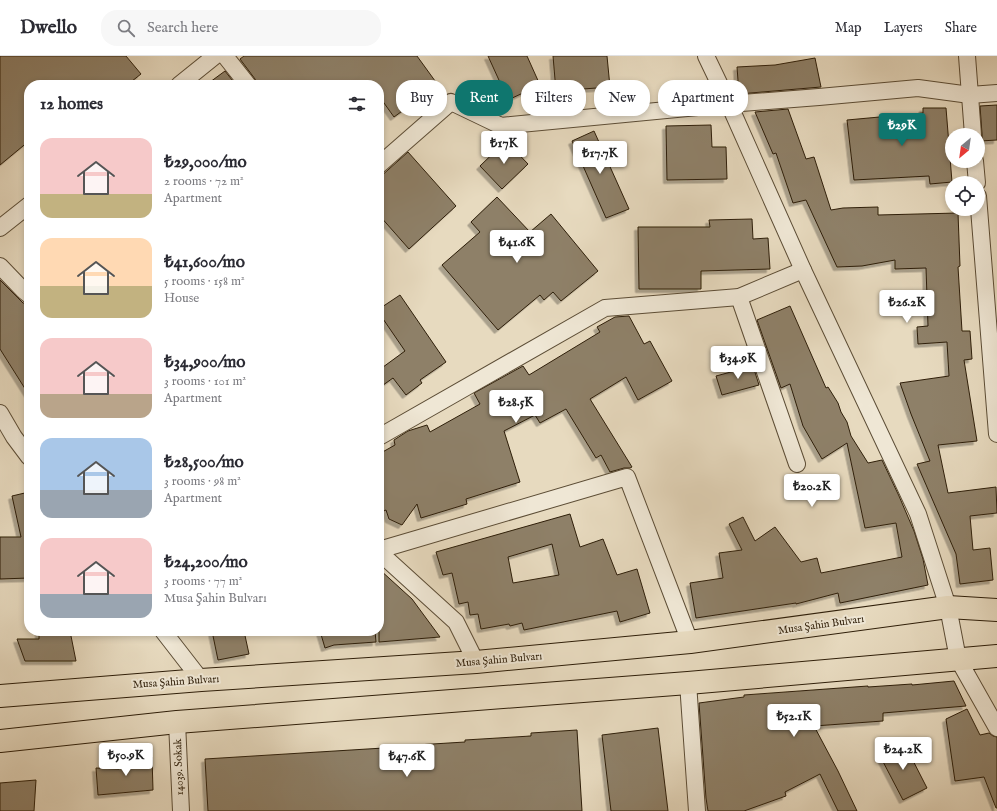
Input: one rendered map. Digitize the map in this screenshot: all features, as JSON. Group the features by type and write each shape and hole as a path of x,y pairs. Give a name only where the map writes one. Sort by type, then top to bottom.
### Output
{"main road":[{"name":"Musa Şahin Bulvarı","path":"0,696 201,680 476,662 690,642 948,608 997,610"},
{"path":"0,742 177,722 688,683 997,656"}],"street":[{"path":"185,80 215,56"},
{"path":"225,56 244,80"},
{"path":"706,56 718,80"},
{"path":"967,56 972,128"},
{"path":"748,103 918,88 970,95 997,93"},
{"path":"384,161 451,102 501,126 658,111"},
{"path":"734,116 803,270 918,514 948,608 958,659 997,728"},
{"path":"0,228 24,208"},
{"path":"980,216 997,434"},
{"path":"0,266 24,291"},
{"path":"384,434 605,308 739,297 803,270"},
{"path":"739,297 797,464"},
{"path":"0,413 14,437 24,450"},
{"path":"384,550 627,477 690,642"},
{"path":"384,556 456,622 476,662"},
{"path":"167,636 201,680"},
{"path":"688,683 697,811"},
{"name":"14039. Sokak","path":"177,722 181,811"}],"building":[{"path":"0,56 126,56 141,74 133,80 24,80 24,145 0,165"},
{"path":"244,56 417,56 434,80 396,80 396,116 394,117 384,103 384,80 255,79 240,59"},
{"path":"488,56 527,56 538,80 521,80 521,94 513,98 513,80 499,80"},
{"path":"553,56 607,56 609,80 594,80 594,88 586,89 586,80 555,80"},
{"path":"815,58 821,87 748,93 748,80 738,80 737,67 775,65"},
{"path":"225,71 232,80 213,80"},
{"path":"997,105 997,140 985,141 985,128 982,128 980,106"},
{"path":"923,108 946,108 948,128 945,128 945,168 951,168 952,176 945,176 945,183 930,184 929,176 854,180 847,120 923,113"},
{"path":"788,109 806,159 814,157 831,210 843,208 878,207 878,215 945,213 945,216 958,216 960,266 958,267 962,331 970,331 972,359 964,360 977,441 938,445 948,493 996,487 997,513 970,516 973,550 990,548 993,580 960,584 956,554 917,464 930,461 900,383 949,376 947,342 918,344 917,327 928,326 926,268 895,269 895,260 862,266 837,267 806,200 793,203 776,153 773,154 755,112"},
{"path":"711,125 712,147 726,147 727,179 667,180 666,126"},
{"path":"594,131 629,209 606,218 572,141"},
{"path":"506,141 528,164 502,189 480,166"},
{"path":"408,152 456,206 409,249 384,221 384,174"},
{"path":"497,197 530,232 551,214 598,271 561,301 553,292 544,300 540,295 498,330 442,265 480,232 471,222"},
{"path":"752,219 753,239 768,238 770,269 701,271 701,289 639,289 638,227 710,227 709,220"},
{"path":"0,280 24,303 24,387 0,349"},
{"path":"400,295 446,362 420,380 422,383 406,395 393,378 384,384 384,366 405,351 384,320 384,306"},
{"path":"790,306 826,388 828,387 838,403 847,422 851,436 868,463 882,460 914,531 923,559 928,585 840,603 838,593 796,604 696,618 690,583 723,578 719,553 742,550 729,524 743,517 755,541 775,527 801,562 817,558 821,573 902,557 896,523 865,528 847,443 822,459 803,426 790,384 781,388 757,320"},
{"path":"629,316 644,344 650,341 672,381 638,400 626,377 590,399 632,467 610,472 601,455 596,458 566,409 540,423 535,415 504,431 520,482 466,499 467,504 421,518 417,504 402,525 389,519 386,510 384,511 384,451 395,445 394,440 408,431 427,425 430,432 480,404 474,393 523,366 529,375 600,332 597,327 615,317"},
{"path":"753,366 759,385 722,395 716,376"},
{"path":"24,493 24,578 0,579 0,537 21,537 12,496"},
{"path":"570,514 580,547 603,539 617,575 637,569 650,613 620,622 617,611 524,630 522,623 510,626 509,624 481,629 478,614 470,615 468,602 459,604 452,573 443,575 436,552","holes":["552,544 559,575 513,583 508,557"]},
{"path":"384,574 412,599 440,637 379,642 379,636 384,636"},
{"path":"39,636 71,636 76,661 25,661 17,639 39,639"},
{"path":"213,636 245,636 249,654 218,660"},
{"path":"321,636 375,636 376,642 334,645 325,648"},
{"path":"954,681 966,706 883,713 883,721 814,726 857,811 838,811 820,774 785,792 786,796 744,811 708,811 699,703 744,697 744,695"},
{"path":"967,709 980,735 989,733 997,737 997,808 984,777 955,781 946,719"},
{"path":"658,728 668,811 611,811 602,735"},
{"path":"577,730 582,811 208,811 205,759 465,742 465,740 531,736 531,733"},
{"path":"903,741 927,788 903,800 879,754"},
{"path":"152,757 153,790 98,795 96,768 119,769 118,760"},
{"path":"36,780 34,811 0,811 0,783"}]}
